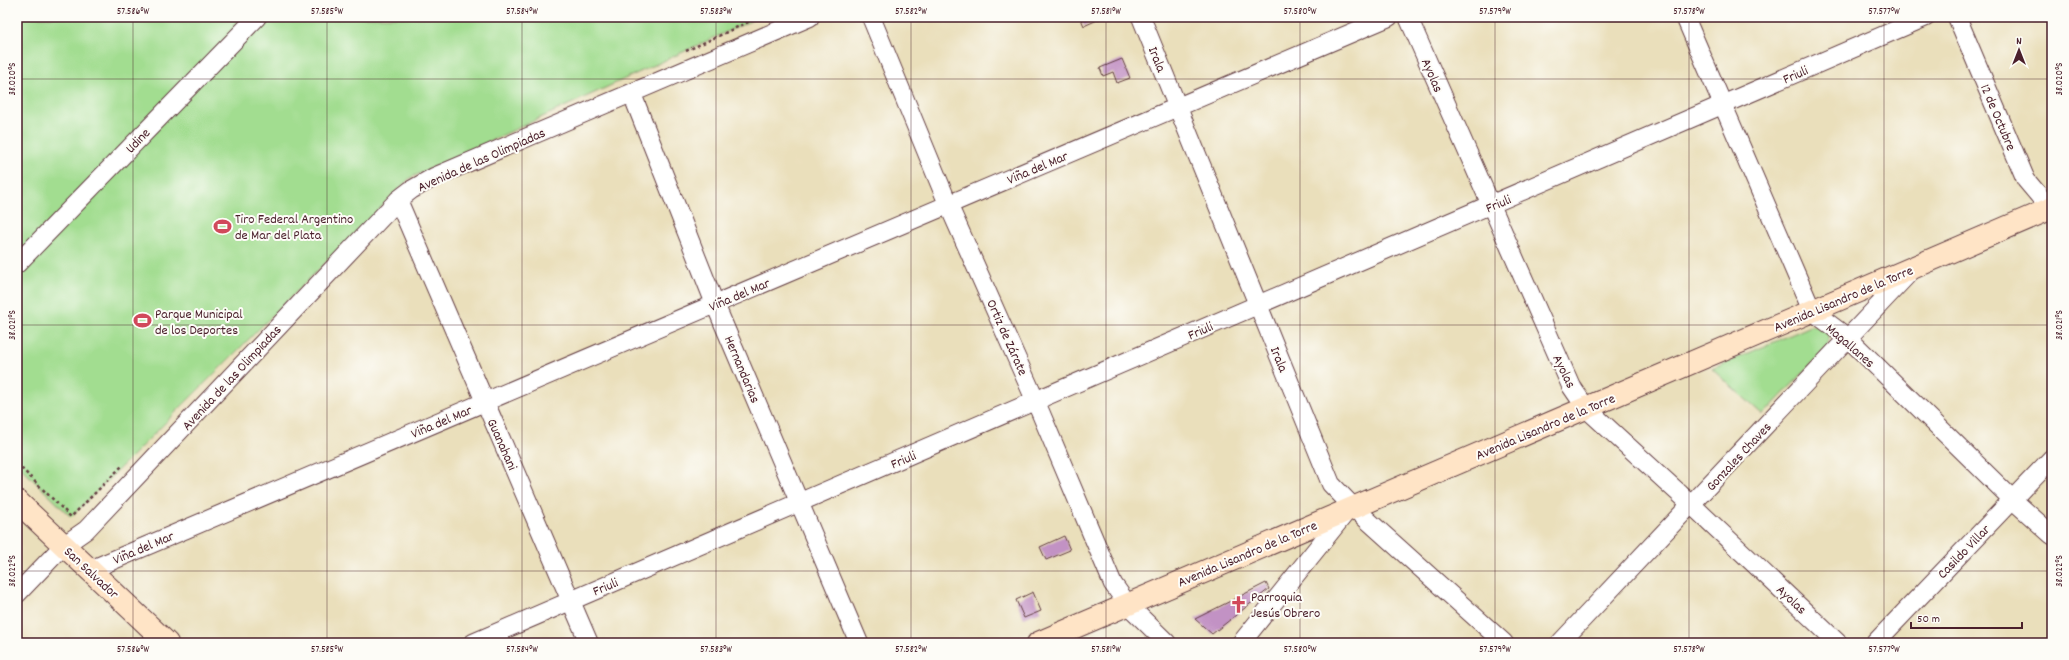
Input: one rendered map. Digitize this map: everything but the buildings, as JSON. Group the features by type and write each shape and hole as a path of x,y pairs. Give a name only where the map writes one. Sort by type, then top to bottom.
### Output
{"street":[{"name":"Udine","path":"17,264 257,17"},
{"name":"Avenida de las Olimpiadas","path":"17,594 63,546 86,530 398,200 411,190 434,177 810,17"},
{"name":"Ortiz de Zárate","path":"871,17 948,204 1036,402 1113,584 1128,605 1167,643"},
{"name":"Irala","path":"1141,17 1331,484 1350,509 1504,643"},
{"name":"Viña del Mar","path":"90,570 1389,17"},
{"name":"Ayolas","path":"1408,17 1490,206 1571,386 1586,408 1692,505 1838,643"},
{"name":"Magallanes","path":"1685,17 1812,311 1848,338 2013,500 2052,535"},
{"name":"Friuli","path":"473,643 571,600 801,504 1926,17"},
{"name":"12 de Octubre","path":"1956,17 2026,180 2051,209"},
{"name":"Hernandarias","path":"632,94 715,304 859,643"},
{"name":"Guanahani","path":"398,200 589,643"},
{"name":"Avenida Lisandro de la Torre","path":"1038,643 2051,209"},
{"name":"Gonzales Chaves","path":"1560,643 1692,505 1914,267"},
{"name":"Casildo Villar","path":"1875,643 2052,458"},
{"name":"San Salvador","path":"17,502 167,643"},
{"path":"1241,643 1350,509"}],"path":[{"path":"681,53 759,17"}],"green space":[{"name":"Parque Municipal de los Deportes","path":"17,17 759,17 410,178 71,517 17,464"},
{"path":"1811,326 1819,326 1828,334 1828,347 1763,415 1712,369"}],"place":[{"name":"Tiro Federal Argentino de Mar del Plata","path":"222,226"},
{"name":"Parque Municipal de los Deportes","path":"142,321"},
{"name":"Parroquia Jesús Obrero","path":"1238,604"}]}
